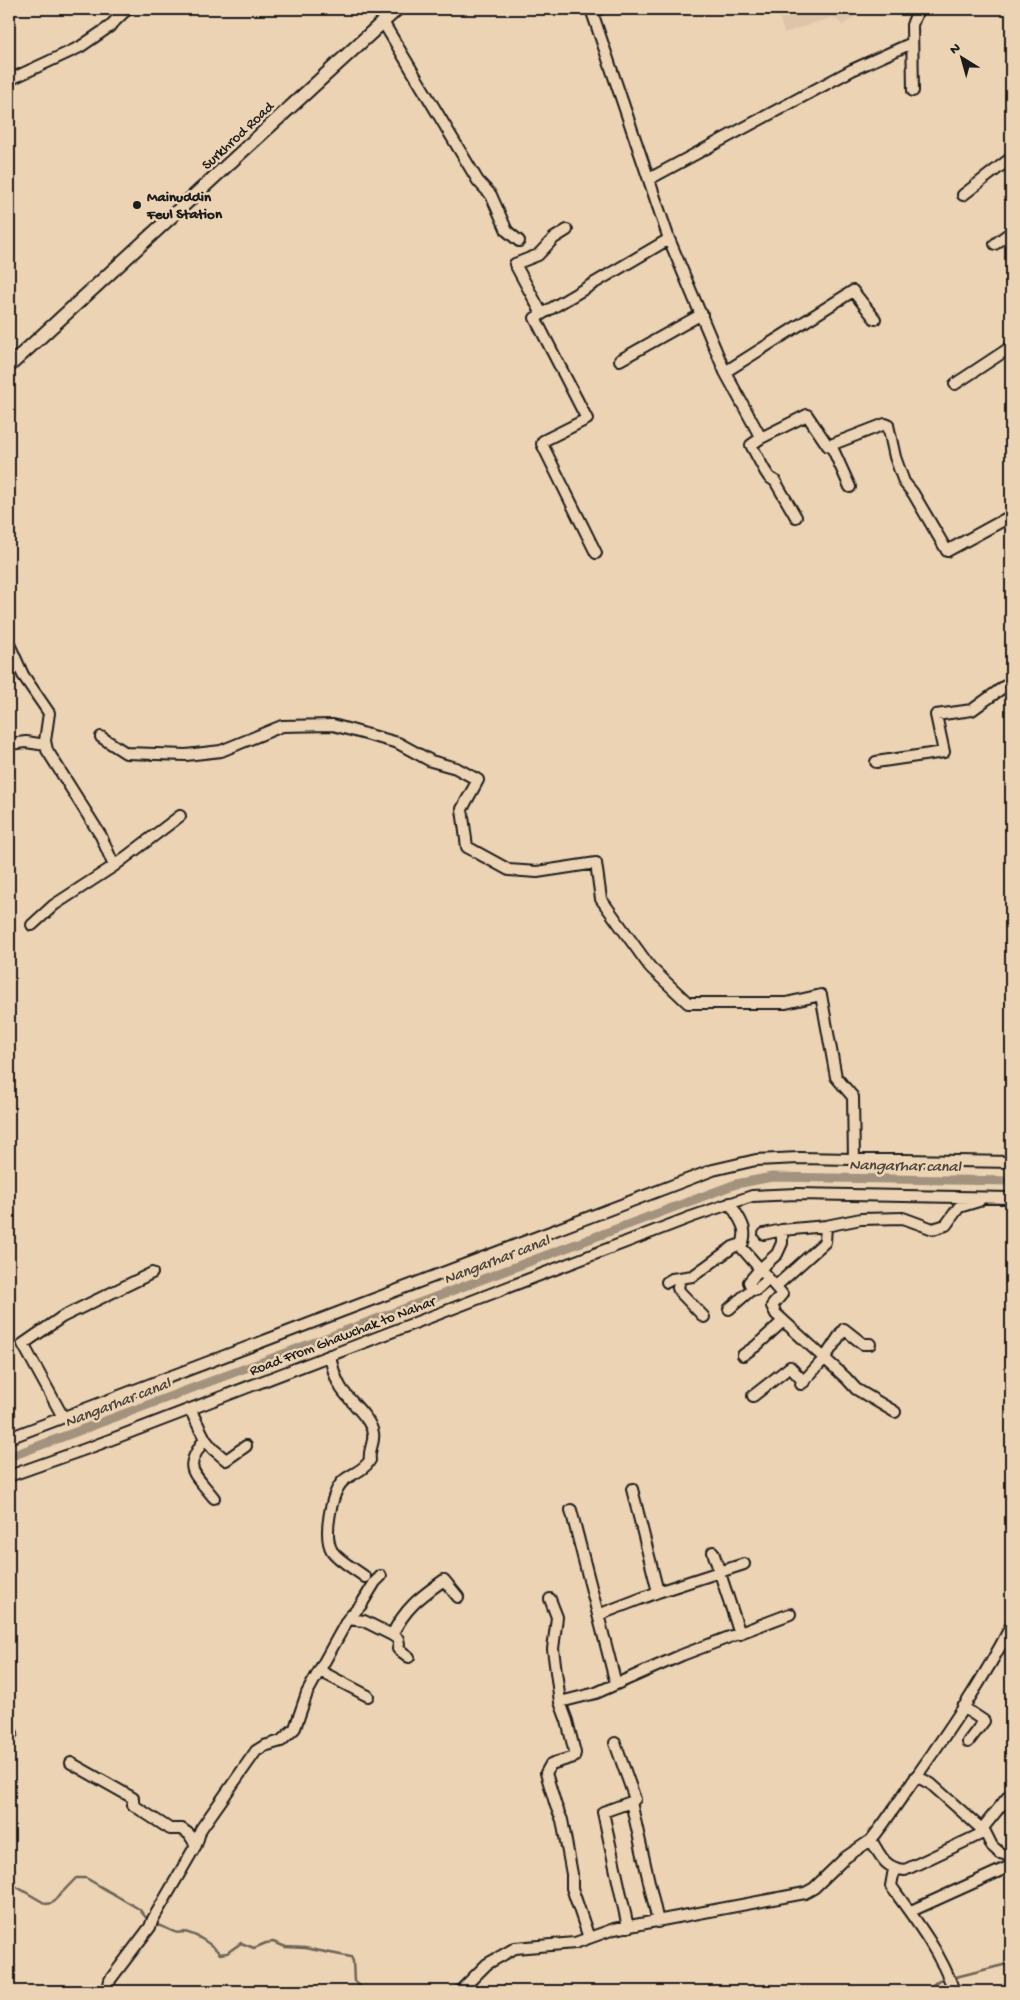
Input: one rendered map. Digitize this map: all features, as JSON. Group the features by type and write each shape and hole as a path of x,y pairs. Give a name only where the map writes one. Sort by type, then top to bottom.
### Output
{"main road":[{"name":"Surkhrod Road","path":"9,366 397,9"}],"street":[{"path":"9,80 80,47 109,27 124,12 130,9"},
{"path":"600,9 592,12 669,239 725,372 761,438"},
{"path":"913,91 912,25 917,12 916,9"},
{"path":"383,22 478,181 490,195 507,231 519,241"},
{"path":"648,179 852,70 912,43"},
{"path":"963,195 1011,158"},
{"path":"542,314 515,264 538,255 554,238 567,230"},
{"path":"994,244 1011,232"},
{"path":"596,553 542,446 543,441 587,419 535,319 669,239"},
{"path":"725,372 853,290 875,319"},
{"path":"620,360 702,314"},
{"path":"955,384 1011,347"},
{"path":"796,517 776,481 770,477 750,446 761,438 807,415 828,446 885,424 888,425 895,457 904,482 913,493 947,551 1011,516"},
{"path":"831,445 850,487"},
{"path":"9,644 23,675 49,713 46,745 56,767 101,836 114,866"},
{"path":"876,762 944,752 936,715 972,710 1005,686 1011,685"},
{"path":"101,737 126,753 186,756 221,750 282,726 333,725 398,743 431,761 456,768 478,780 462,809 467,846 509,870 537,872 596,863 601,899 650,967 688,1003 786,1004 821,995 836,1078 853,1097 854,1160"},
{"path":"9,744 26,742 46,745"},
{"path":"32,925 54,905 114,866 180,816"},
{"path":"9,1438 713,1170 756,1160 799,1158 1011,1162"},
{"name":"Road From Ghawchak to Nahar","path":"9,1476 752,1196 797,1194 1011,1198"},
{"path":"764,1234 782,1230 826,1226 861,1219 903,1218 933,1229 946,1225 959,1206 991,1198"},
{"path":"730,1203 745,1231 746,1238 741,1247"},
{"path":"729,1309 752,1290 773,1282 825,1242 827,1237 826,1226"},
{"path":"752,1290 749,1282 777,1254 782,1243 782,1230"},
{"path":"667,1282 672,1279 693,1276 739,1245 782,1294 772,1306 776,1314 846,1378 856,1390 895,1412"},
{"path":"64,1417 23,1344 62,1317 152,1273"},
{"path":"680,1278 678,1288 680,1292 704,1317"},
{"path":"743,1355 756,1346 783,1320"},
{"path":"753,1396 790,1367 802,1383 824,1359 844,1329 863,1344 870,1344"},
{"path":"330,1355 333,1371 341,1388 362,1412 374,1433 369,1452 370,1460 366,1466 342,1482 332,1502 328,1534 331,1549 335,1554 365,1577"},
{"path":"190,1408 205,1439 226,1460 246,1446"},
{"path":"205,1439 193,1455 191,1464 194,1473 214,1498"},
{"path":"632,1489 658,1592"},
{"path":"571,1510 616,1684"},
{"path":"713,1552 740,1634"},
{"path":"598,1615 658,1592 744,1564"},
{"path":"108,1991 110,1980 150,1927 196,1845 201,1829 256,1751 264,1746 281,1741 295,1728 307,1693 348,1619 362,1605 375,1582 381,1576"},
{"path":"392,1635 399,1620 408,1608 444,1580 458,1597"},
{"path":"550,1599 557,1616 554,1649 560,1702 575,1754 574,1757 551,1764 546,1773 562,1820 572,1874 572,1888 588,1938"},
{"path":"560,1702 596,1693 682,1655 790,1614"},
{"path":"348,1619 364,1621 392,1635 398,1639 398,1648 409,1657"},
{"path":"460,1991 487,1964 515,1948 575,1943 614,1929 805,1893 814,1888 846,1857 872,1840 996,1657 1011,1626"},
{"path":"320,1671 368,1696"},
{"path":"963,1706 984,1721 968,1742"},
{"path":"615,1742 635,1799 603,1812 628,1927"},
{"path":"71,1763 133,1798 133,1805 170,1829 182,1829 190,1834 196,1845"},
{"path":"916,1776 931,1784 983,1831 992,1846 1000,1853 1011,1856"},
{"path":"872,1840 886,1863 894,1869 905,1870 983,1831 1011,1794"},
{"path":"631,1802 658,1922"},
{"path":"911,1911 1006,1868"},
{"path":"894,1869 892,1886 911,1911 939,1959 954,1991"}],"shaded area":[{"path":"777,9 873,9 855,16 843,25 833,17 784,33"}],"waterway":[{"name":"Nangarhar canal","path":"9,1457 736,1184 772,1177 1011,1181"},
{"path":"10,1883 46,1904 52,1903 76,1878 86,1878 139,1909 148,1920"},
{"path":"156,1925 177,1933 183,1932 198,1937 220,1954 227,1953 241,1943 254,1948 273,1942 286,1947 305,1948 351,1957 354,1981 366,1991"},
{"path":"952,1978 1011,1963"},
{"path":"925,1991 939,1980 947,1979"}],"place":[{"name":"Mainuddin Feul Station","path":"137,205"}]}
